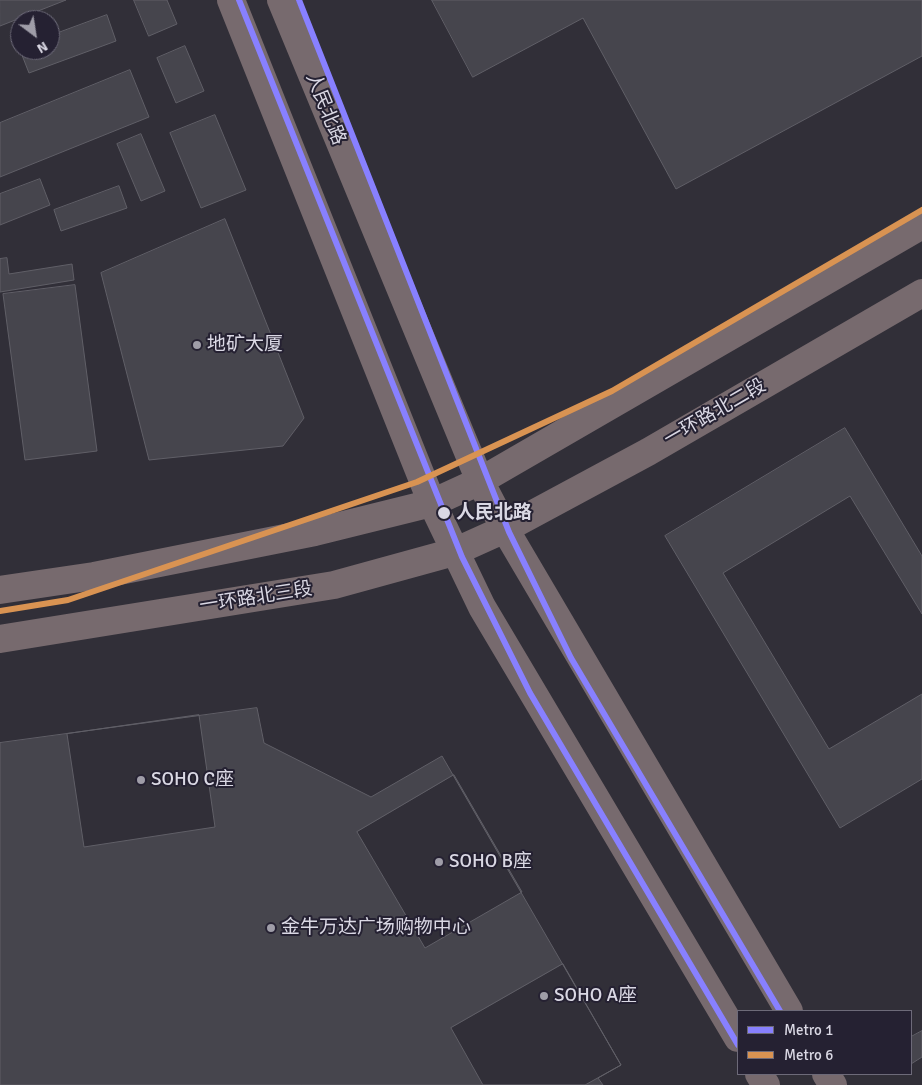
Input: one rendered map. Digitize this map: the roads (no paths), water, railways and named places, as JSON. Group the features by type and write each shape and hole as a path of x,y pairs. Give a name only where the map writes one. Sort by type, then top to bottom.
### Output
{"main road":[{"path":"232,0 432,503 454,552 482,607 737,1036"},
{"name":"人民北路","path":"280,0 480,482 505,529 788,1010"},
{"path":"0,590 94,576 316,532 432,503 480,482 922,225"},
{"name":"一环路北二段","path":"505,529 656,447 922,292"},
{"name":"一环路北三段","path":"0,639 334,585 454,552 505,529"}],"metro line":[{"name":"1","path":"239,0 462,557 530,693 737,1043"},
{"name":"1","path":"299,0 509,532 571,658 779,1010"},
{"name":"6","path":"0,611 68,600 417,482 612,391 922,210"}],"place":[{"name":"地矿大厦","path":"197,345"},
{"name":"人民北路","path":"444,513"},
{"name":"SOHO C座","path":"141,780"},
{"name":"SOHO B座","path":"439,862"},
{"name":"金牛万达广场购物中心","path":"271,928"},
{"name":"SOHO A座","path":"544,996"}]}
